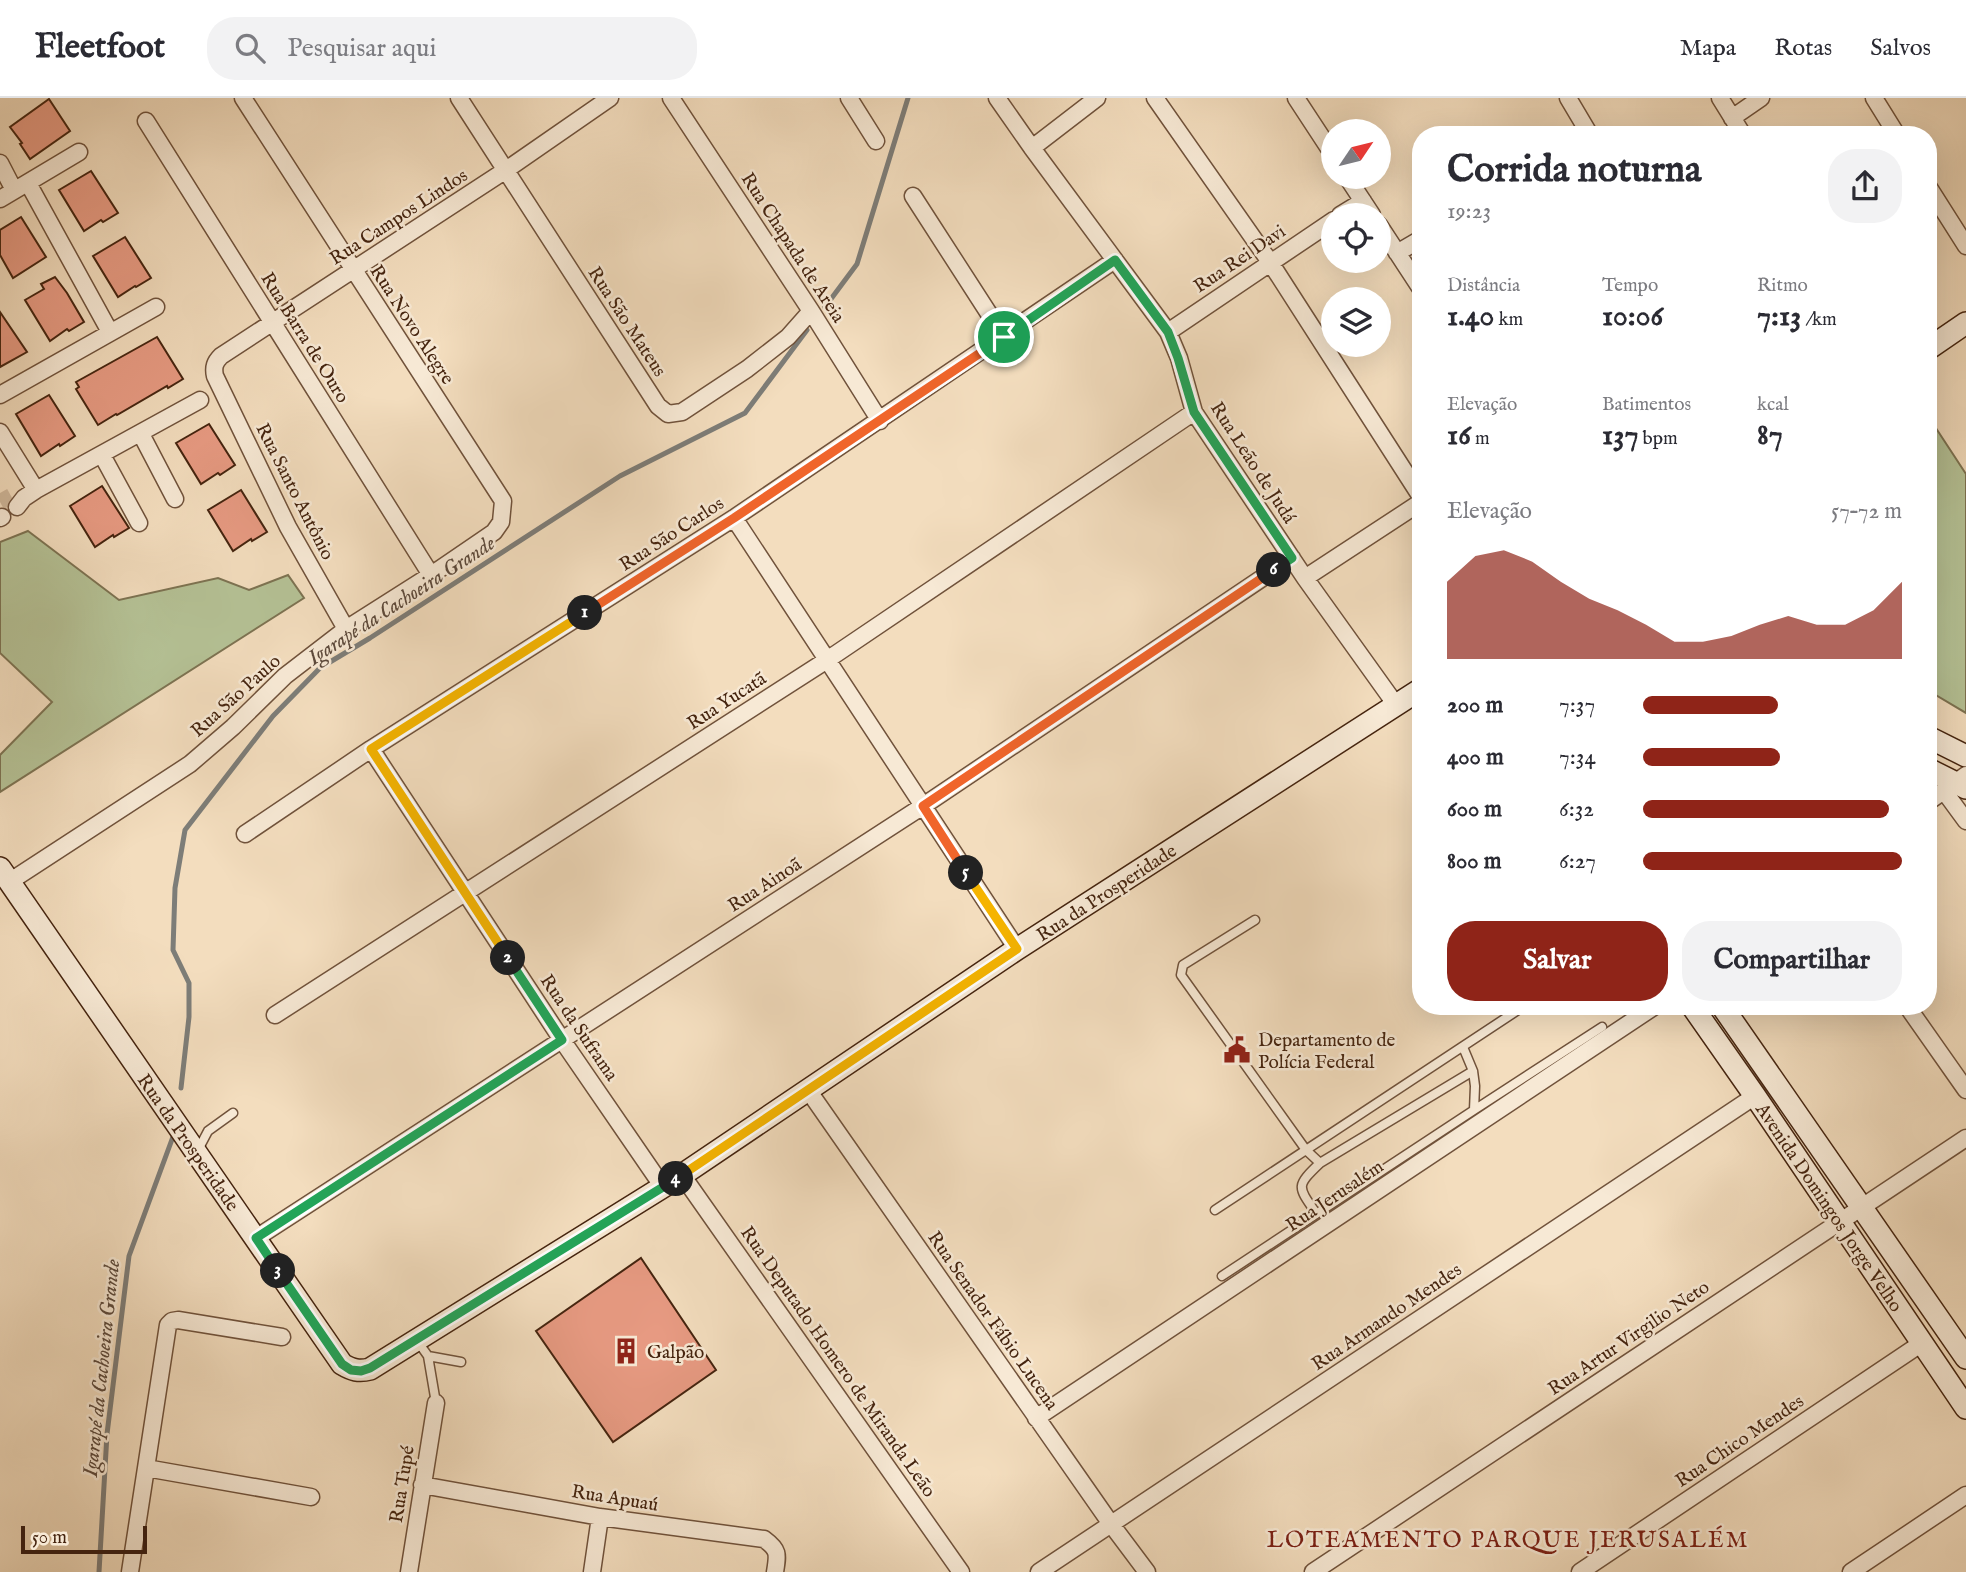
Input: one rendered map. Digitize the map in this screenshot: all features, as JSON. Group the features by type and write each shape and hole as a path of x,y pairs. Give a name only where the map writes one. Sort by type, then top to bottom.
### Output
{"street":[{"name":"Rua Novo Alegre","path":"243,98 503,502"},
{"name":"Rua São Mateus","path":"459,98 658,406 668,414 681,412 747,369 788,337 811,312"},
{"name":"Rua Campos Lindos","path":"214,370 216,361 221,356 354,271 610,98"},
{"name":"Rua Chapada de Areia","path":"671,98 880,421"},
{"path":"849,98 876,141"},
{"name":"Rua Leão de Judá","path":"997,98 1168,332 1194,412 1305,578 1396,705"},
{"path":"1032,148 1097,98"},
{"path":"1155,98 1270,262 1412,486"},
{"path":"1296,98 1321,136"},
{"path":"1567,98 1584,126"},
{"path":"1720,98 1737,126"},
{"path":"1732,118 1761,98"},
{"path":"1874,98 1891,126"},
{"name":"Rua Barra de Ouro","path":"146,121 431,575"},
{"path":"14,190 79,152"},
{"path":"0,163 14,190 110,332"},
{"path":"1355,189 1363,201 1360,203"},
{"path":"912,196 1004,337"},
{"path":"1937,200 1966,246"},
{"name":"Rua Rei Davi","path":"1168,332 1321,229"},
{"path":"1391,244 1412,276"},
{"path":"1397,253 1412,244"},
{"name":"Rua São Carlos","path":"245,834 371,749 734,518 1115,260"},
{"path":"0,395 156,307"},
{"path":"1937,343 1966,323"},
{"name":"Rua Santo Antônio","path":"214,370 288,527 346,629"},
{"path":"0,432 22,498 200,400"},
{"name":"Rua Yucatã","path":"275,1015 827,660 1194,412"},
{"path":"141,434 176,499"},
{"path":"102,455 139,523"},
{"name":"Rua São Paulo","path":"5,875 190,764 285,676 346,629 494,532 501,522 503,502"},
{"path":"1305,578 1412,506"},
{"path":"734,518 1017,949"},
{"name":"Rua Ainoã","path":"256,1238 923,806 1292,558"},
{"name":"Rua da Prosperidade","path":"5,875 342,1364 351,1370 361,1371 422,1348 1017,949 1412,695"},
{"path":"1937,742 1966,756"},
{"name":"Rua da Suframa","path":"371,749 464,893 663,1187"},
{"path":"1937,774 1958,784"},
{"path":"1937,797 1958,784"},
{"path":"1958,784 1966,821"},
{"name":"Rua Jerusalém","path":"1036,1418 1641,1015"},
{"name":"Avenida Domingos Jorge Velho","path":"1698,1015 1966,1408"},
{"name":"Avenida Domingos Jorge Velho","path":"1728,1015 1966,1358"},
{"path":"1913,1015 1966,1090"},
{"name":"Rua Senador Fábio Lucena","path":"808,1090 1036,1418 1147,1572"},
{"name":"Rua Armando Mendes","path":"1039,1572 1755,1096"},
{"name":"Rua Artur Virgilio Neto","path":"1313,1572 1966,1138"},
{"name":"Rua Deputado Homero de Miranda Leão","path":"682,1175 961,1572"},
{"path":"130,1572 168,1325 178,1320 282,1337"},
{"name":"Rua Chico Mendes","path":"1580,1572 1922,1343"},
{"name":"Rua Tupé","path":"409,1572 436,1403"},
{"path":"146,1468 311,1497"},
{"name":"Rua Apuaú","path":"422,1485 600,1517 764,1539 776,1550 778,1556 775,1572"},
{"path":"1851,1572 1966,1495"},
{"path":"592,1572 600,1517"}],"lane":[{"path":"1255,920 1183,965 1181,975 1306,1150 1320,1163"},
{"path":"1214,1210 1510,1015"},
{"path":"1222,1276 1602,1027"},
{"path":"1463,1046 1473,1071 1474,1110"},
{"path":"1316,1213 1301,1187 1303,1180 1320,1163 1473,1071"},
{"path":"194,1149 208,1131 233,1113"},
{"path":"422,1348 461,1362"},
{"path":"422,1348 436,1403"}],"green space":[{"path":"1937,430 1966,474 1966,713 1937,696"},
{"path":"28,531 119,600 218,578 249,590 288,575 304,598 0,792 0,755 52,702 0,653 0,542"}],"building":[{"path":"49,99 70,131 30,159 10,127"},
{"path":"91,171 118,213 84,231 59,190"},
{"path":"21,217 46,257 13,278 0,255 0,230"},
{"path":"125,237 151,278 118,297 93,256"},
{"path":"55,277 84,322 69,331 67,329 50,341 25,300 44,289 41,284"},
{"path":"0,312 27,352 0,367"},
{"path":"157,337 183,379 98,425 76,389 79,387 76,382"},
{"path":"49,395 75,436 41,456 16,414"},
{"path":"209,424 235,465 201,484 176,443"},
{"path":"102,486 129,528 95,547 70,506"},
{"path":"241,490 267,532 233,551 208,510"},
{"name":"Galpão","path":"641,1258 716,1370 613,1442 536,1331"}],"waterway":[{"name":"Igarapé da Cachoeira Grande","path":"825,307 857,264 908,98"},
{"name":"Igarapé da Cachoeira Grande","path":"181,1088 189,1017 189,983 173,950 175,888 185,830 273,716 320,668 620,476 745,413 807,330"},
{"name":"Igarapé da Cachoeira Grande","path":"99,1572 107,1434 129,1256 174,1134"}],"tunnel":[{"path":"0,502 11,496"}],"place":[{"name":"Departamento de Polícia Federal","path":"1237,1050"},
{"name":"Galpão","path":"626,1351"}],"district":[{"name":"LOTEAMENTO PARQUE JERUSALÉM","path":"1508,1539"}],"route":[{"path":"1115,260 1168,332 1194,412 1292,558 923,806 1017,949 663,1187 370,1368 351,1370 342,1364 256,1238 562,1040 371,749 734,518 1004,337 1115,260"}]}
